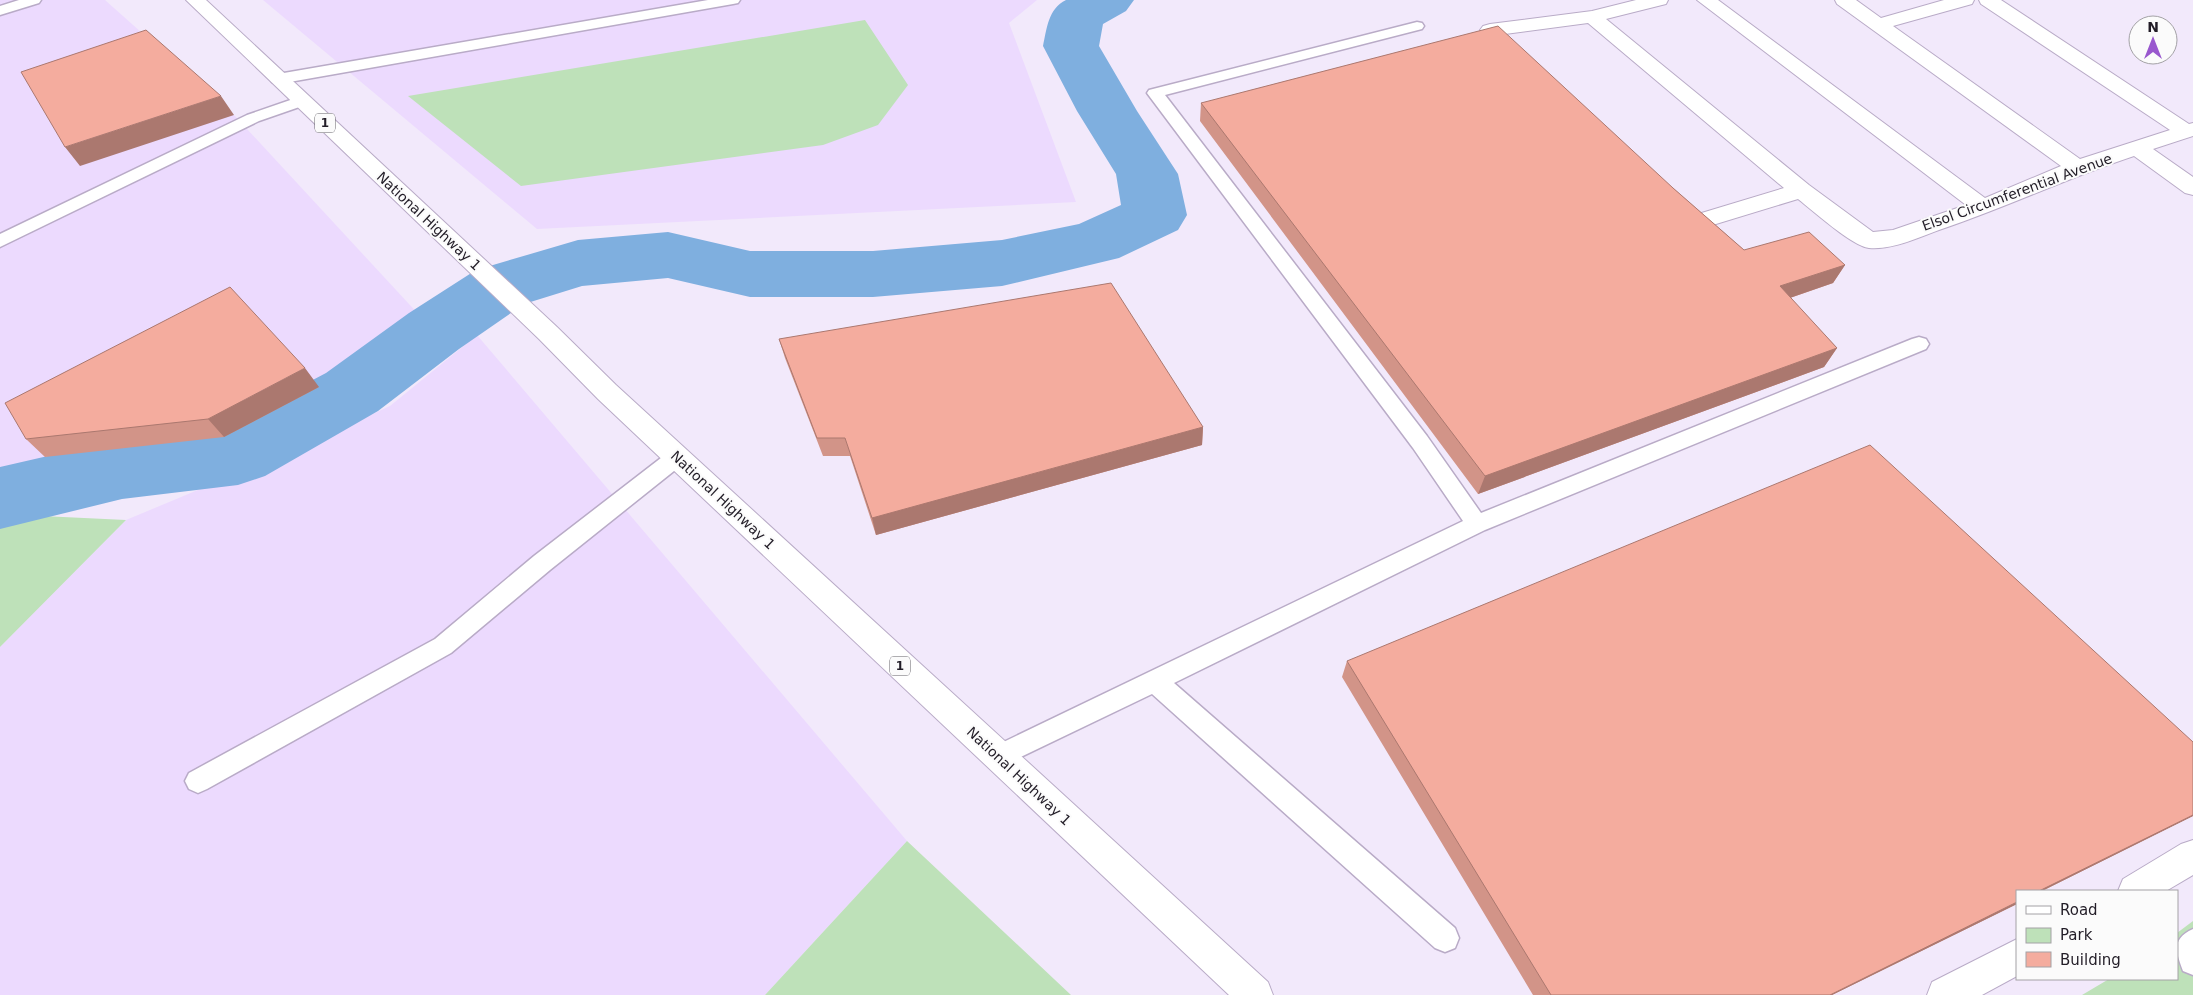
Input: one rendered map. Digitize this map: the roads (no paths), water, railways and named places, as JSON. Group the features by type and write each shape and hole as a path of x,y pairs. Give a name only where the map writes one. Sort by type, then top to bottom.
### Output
{"main road":[{"name":"National Highway 1","path":"194,0 548,333 607,392 1255,995"},
{"path":"1490,30 1592,16 1659,0"},
{"path":"1706,0 1983,207"},
{"path":"1844,0 2077,167"},
{"path":"1880,24 1965,0"},
{"path":"1988,0 2189,130"},
{"path":"1592,16 1801,190"},
{"name":"Elsol Circumferential Avenue","path":"1801,190 1846,226 1869,240 1895,237 1983,207 2077,167 2189,130"},
{"path":"2137,148 2193,188"},
{"path":"1693,223 1801,190"},
{"path":"2137,890 2193,856"},
{"path":"1945,995 2016,958"}],"lane":[{"path":"0,11 34,0"},
{"path":"278,79 731,0"},
{"path":"1417,26 1155,92 1420,442 1477,524"},
{"path":"0,241 253,118 302,101"},
{"path":"998,757 1477,524 1919,344"},
{"path":"198,781 444,646 542,563 677,457"},
{"path":"1153,680 1445,938"},
{"path":"2193,943 2189,948 2193,961"}],"waterway":[{"path":"0,498 122,469 238,455 352,392 434,331 500,287 578,263 668,255 750,274 873,274 1002,263 1096,242 1155,215 1147,174 1107,111 1071,46 1077,16 1107,0"}]}
